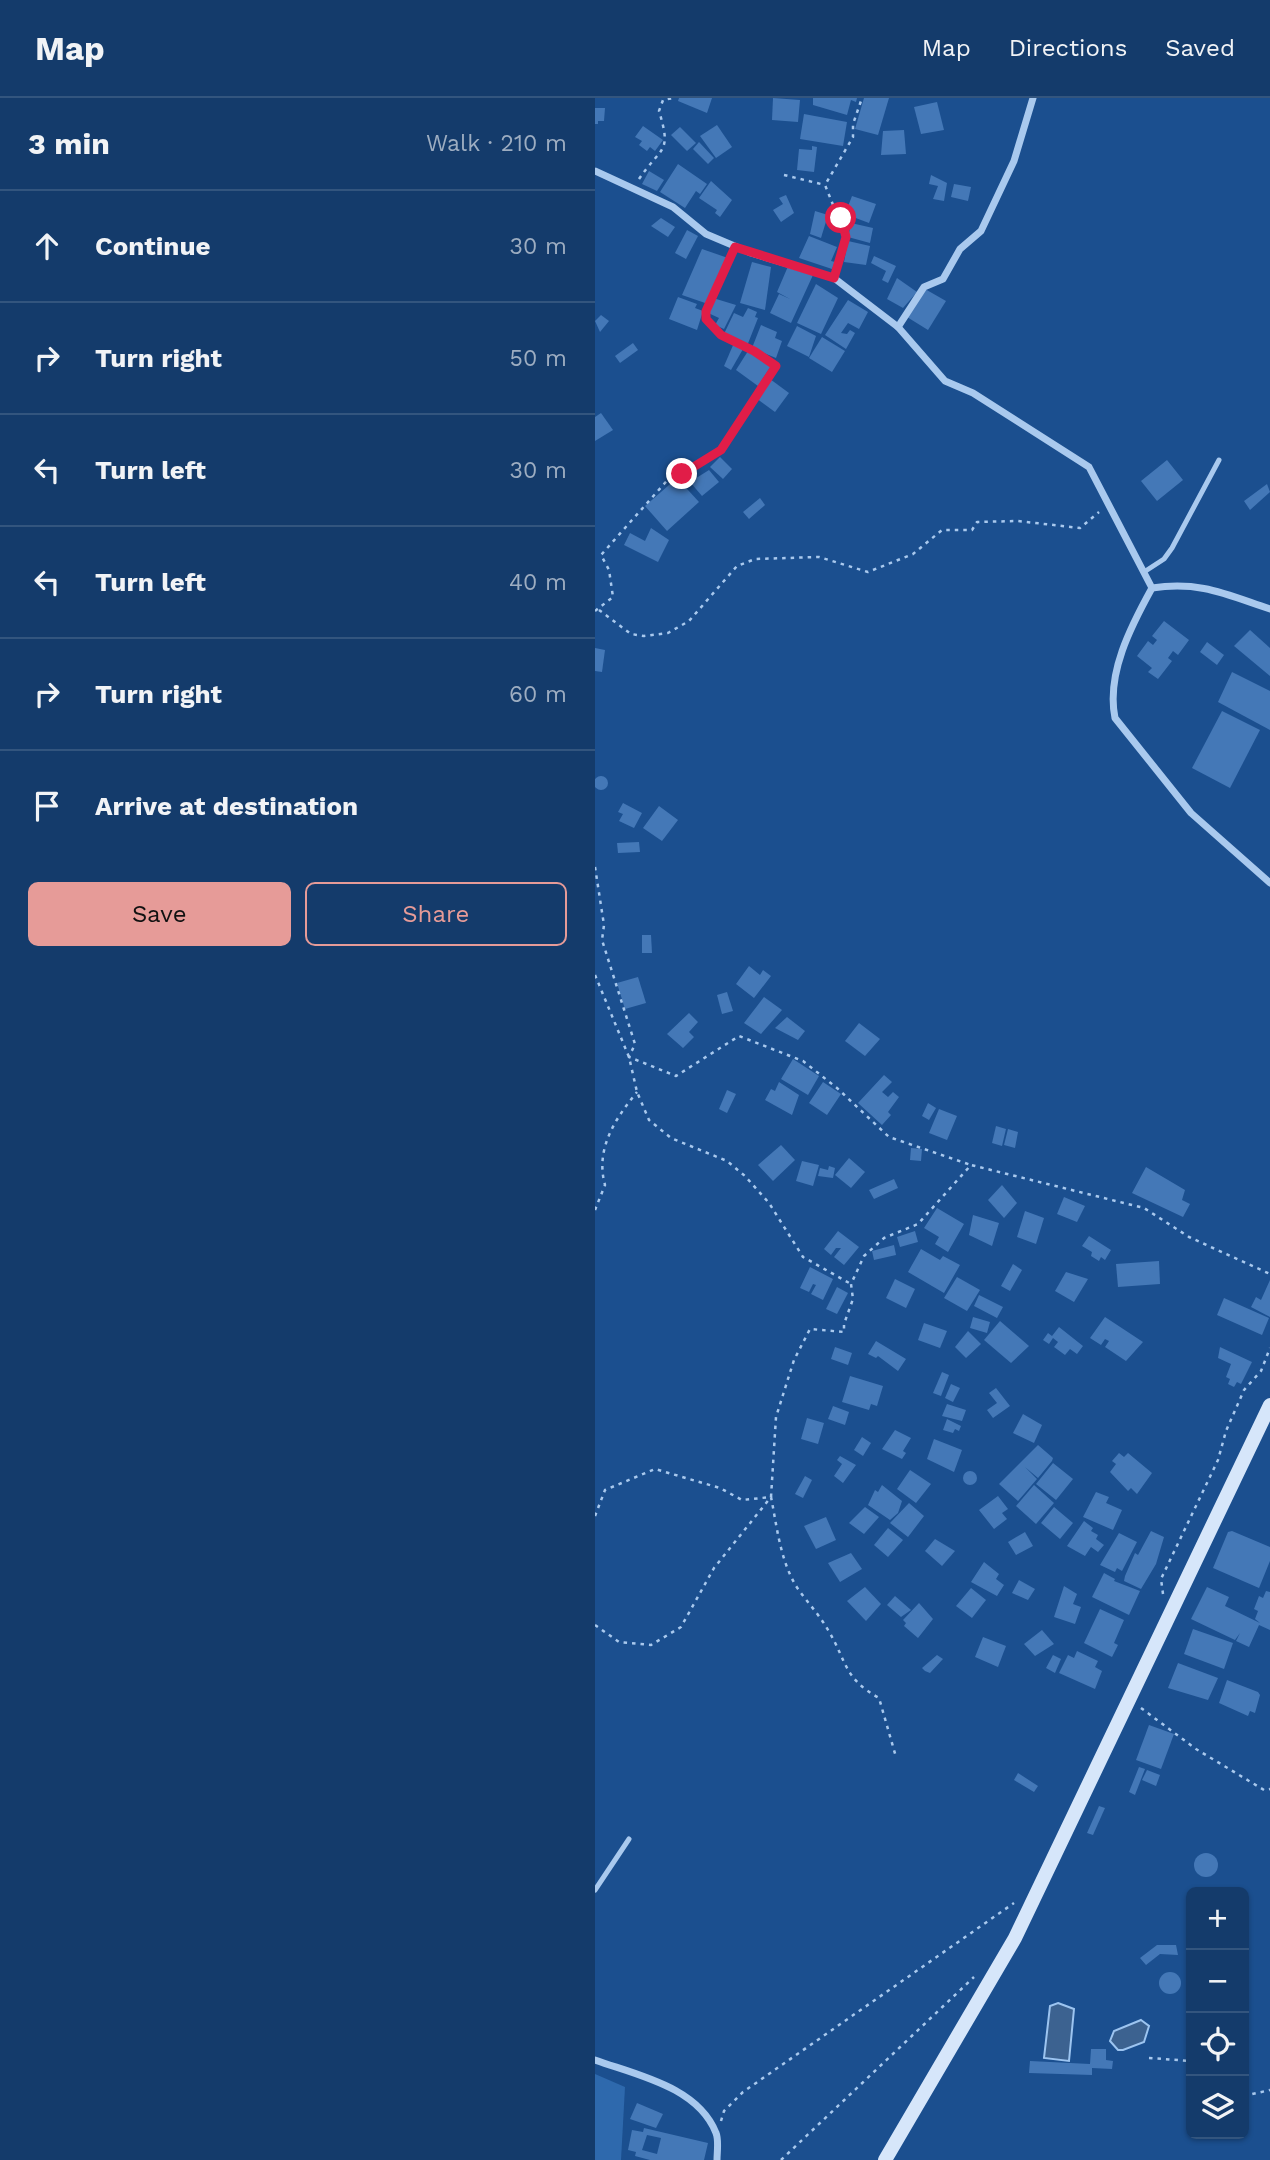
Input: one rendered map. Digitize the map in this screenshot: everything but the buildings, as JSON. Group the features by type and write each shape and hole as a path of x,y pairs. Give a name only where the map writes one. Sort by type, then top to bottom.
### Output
{"main road":[{"path":"885,2160 1014,1938 1270,1405"}],"street":[{"path":"898,327 924,287 943,279 960,249 981,231 1014,161 1033,98"},
{"path":"595,171 673,207 706,234 735,247 834,278 898,327 945,381 973,393 1089,467 1152,588"},
{"path":"1152,588 1182,584 1208,588 1270,609"},
{"path":"1152,588 1131,626 1117,673 1111,699 1115,718 1191,813 1270,883"},
{"path":"595,2060 672,2090 695,2104 717,2134 717,2160"}],"lane":[{"path":"1144,572 1164,559 1172,548 1219,460"},
{"path":"595,1890 629,1839"}],"path":[{"path":"634,187 653,158 664,148 667,134 659,111 663,100 674,98"},
{"path":"825,185 853,136 853,124 862,98"},
{"path":"783,175 825,185"},
{"path":"825,185 846,237 834,278"},
{"path":"735,247 706,311 706,319 721,335 754,351 776,366 721,450 682,474 672,475 601,555 609,570 613,597 597,611 631,634 645,636 668,633 689,621 737,566 755,559 819,557 868,572 913,554 942,530 972,530 977,522 1019,521 1080,528 1109,503"},
{"path":"595,867 604,925 603,940 635,1044 629,1057"},
{"path":"595,975 629,1057 637,1092 649,1120 671,1138 727,1161 736,1168 769,1203 803,1258 852,1284"},
{"path":"629,1057 676,1076 739,1036 803,1061 837,1088 889,1137 971,1165 1144,1208 1189,1237 1270,1274"},
{"path":"595,1210 605,1185 600,1157 608,1134 613,1123 637,1092"},
{"path":"896,1757 879,1698 859,1686 841,1660 829,1631 794,1582 778,1537 771,1497 776,1417 795,1360 810,1329 845,1332 844,1324 853,1299 852,1284 864,1256 884,1238 918,1224 971,1165"},
{"path":"1167,1620 1161,1578 1218,1461 1226,1432 1244,1390 1261,1371 1270,1348"},
{"path":"595,1516 605,1490 655,1469 720,1489 742,1500 771,1497"},
{"path":"595,1625 619,1642 652,1645 681,1627 714,1568 771,1497"},
{"path":"1129,1699 1196,1749 1264,1790 1270,1789"},
{"path":"717,2134 724,2111 743,2092 1017,1901"},
{"path":"781,2160 975,1976"},
{"path":"1149,2058 1186,2062"},
{"path":"1249,2095 1270,2090"}],"shaded area":[{"path":"1058,2003 1074,2009 1069,2061 1044,2058 1050,2006"},
{"path":"1141,2020 1149,2026 1144,2042 1118,2050 1110,2041 1114,2031"},
{"path":"595,2074 625,2087 621,2160 595,2160"}],"route":[{"path":"682,474 721,450 776,366 767,358 721,335 706,319 706,311 735,247 834,278 846,237 841,218"}]}
